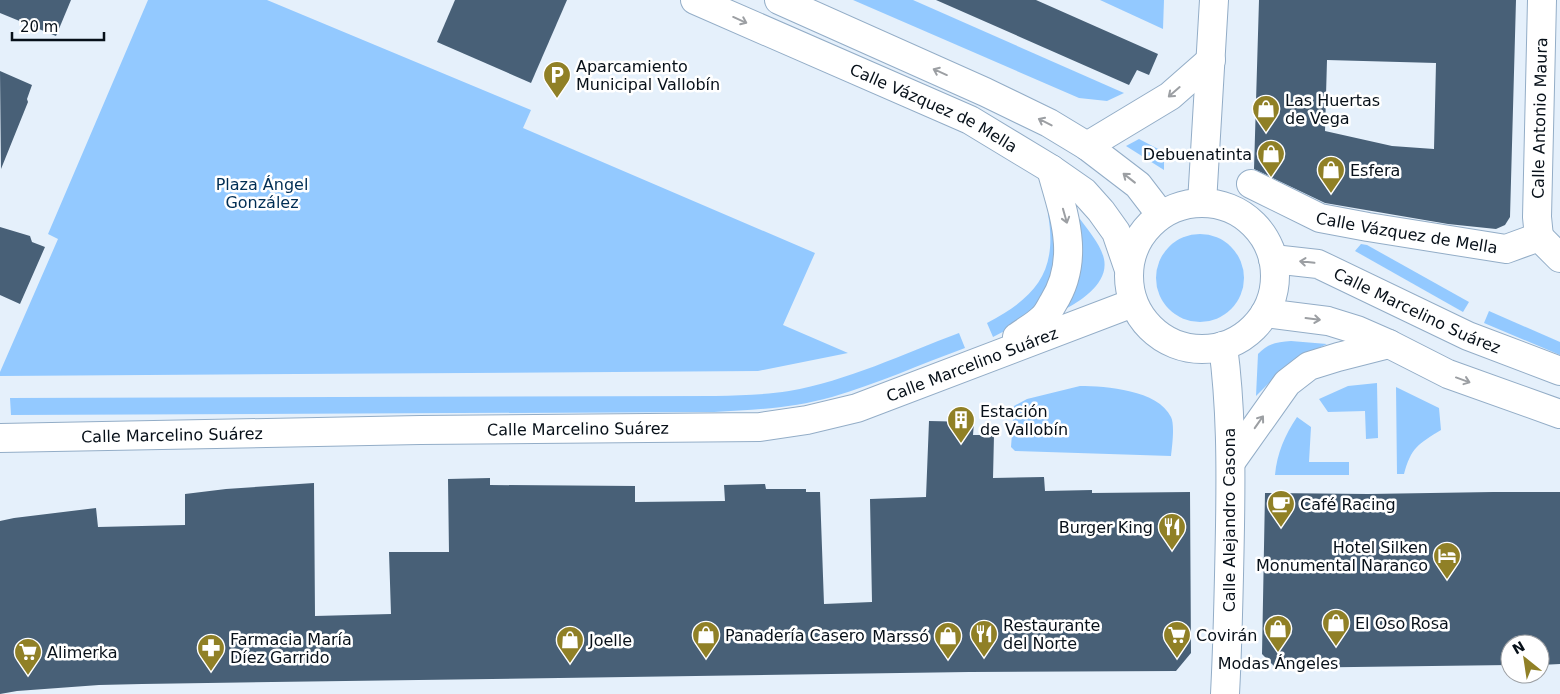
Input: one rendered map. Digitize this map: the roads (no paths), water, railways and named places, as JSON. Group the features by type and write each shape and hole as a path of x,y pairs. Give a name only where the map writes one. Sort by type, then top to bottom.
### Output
{"street":[{"name":"Calle Vázquez de Mella","path":"696,0 970,120 1052,169 1084,192 1101,211 1116,232 1128,267"},
{"name":"Calle Vázquez de Mella","path":"779,0 985,92 1049,123 1087,146 1138,185 1161,215"},
{"path":"1202,203 1214,0"},
{"name":"Calle Antonio Maura","path":"1538,237 1542,0"},
{"path":"1087,146 1170,96 1211,60"},
{"path":"985,359 1043,318 1058,295 1067,270 1069,251 1068,226 1052,169"},
{"name":"Calle Vázquez de Mella","path":"1251,184 1320,218 1368,227 1506,249 1538,237"},
{"path":"1202,203 1222,205 1240,213 1255,225 1267,241 1274,259 1276,278 1272,296 1265,313 1254,328 1240,339 1223,346 1201,350 1180,347 1160,337 1144,322 1133,303 1128,286 1128,267 1134,247 1145,229 1161,215 1181,206 1202,203"},
{"path":"1538,237 1560,258"},
{"name":"Calle Marcelino Suárez","path":"1274,259 1318,264 1468,336 1560,372"},
{"name":"Calle Marcelino Suárez","path":"0,438 410,430 760,427 807,420 857,408 1133,303"},
{"path":"1265,313 1328,321 1357,330 1448,374 1560,414"},
{"path":"1231,462 1287,383 1309,366 1389,344"},
{"name":"Calle Alejandro Casona","path":"1223,346 1228,385 1231,462 1229,622 1225,694"}],"place":[{"name":"Aparcamiento Municipal Vallobín","path":"557,99"},
{"name":"Las Huertas de Vega","path":"1266,133"},
{"name":"Debuenatinta","path":"1271,178"},
{"name":"Esfera","path":"1331,194"},
{"name":"Estación de Vallobín","path":"961,444"},
{"name":"Café Racing","path":"1281,528"},
{"name":"Burger King","path":"1172,551"},
{"name":"Hotel Silken Monumental Naranco","path":"1447,580"},
{"name":"El Oso Rosa","path":"1336,647"},
{"name":"Modas Ángeles","path":"1278,653"},
{"name":"Restaurante del Norte","path":"984,658"},
{"name":"Panadería Casero","path":"706,659"},
{"name":"Covirán","path":"1177,659"},
{"name":"Marssó","path":"948,660"},
{"name":"Joelle","path":"570,664"},
{"name":"Farmacia María Díez Garrido","path":"211,672"},
{"name":"Alimerka","path":"28,676"}],"park label":[{"name":"Plaza Ángel González","path":"262,193"}]}
